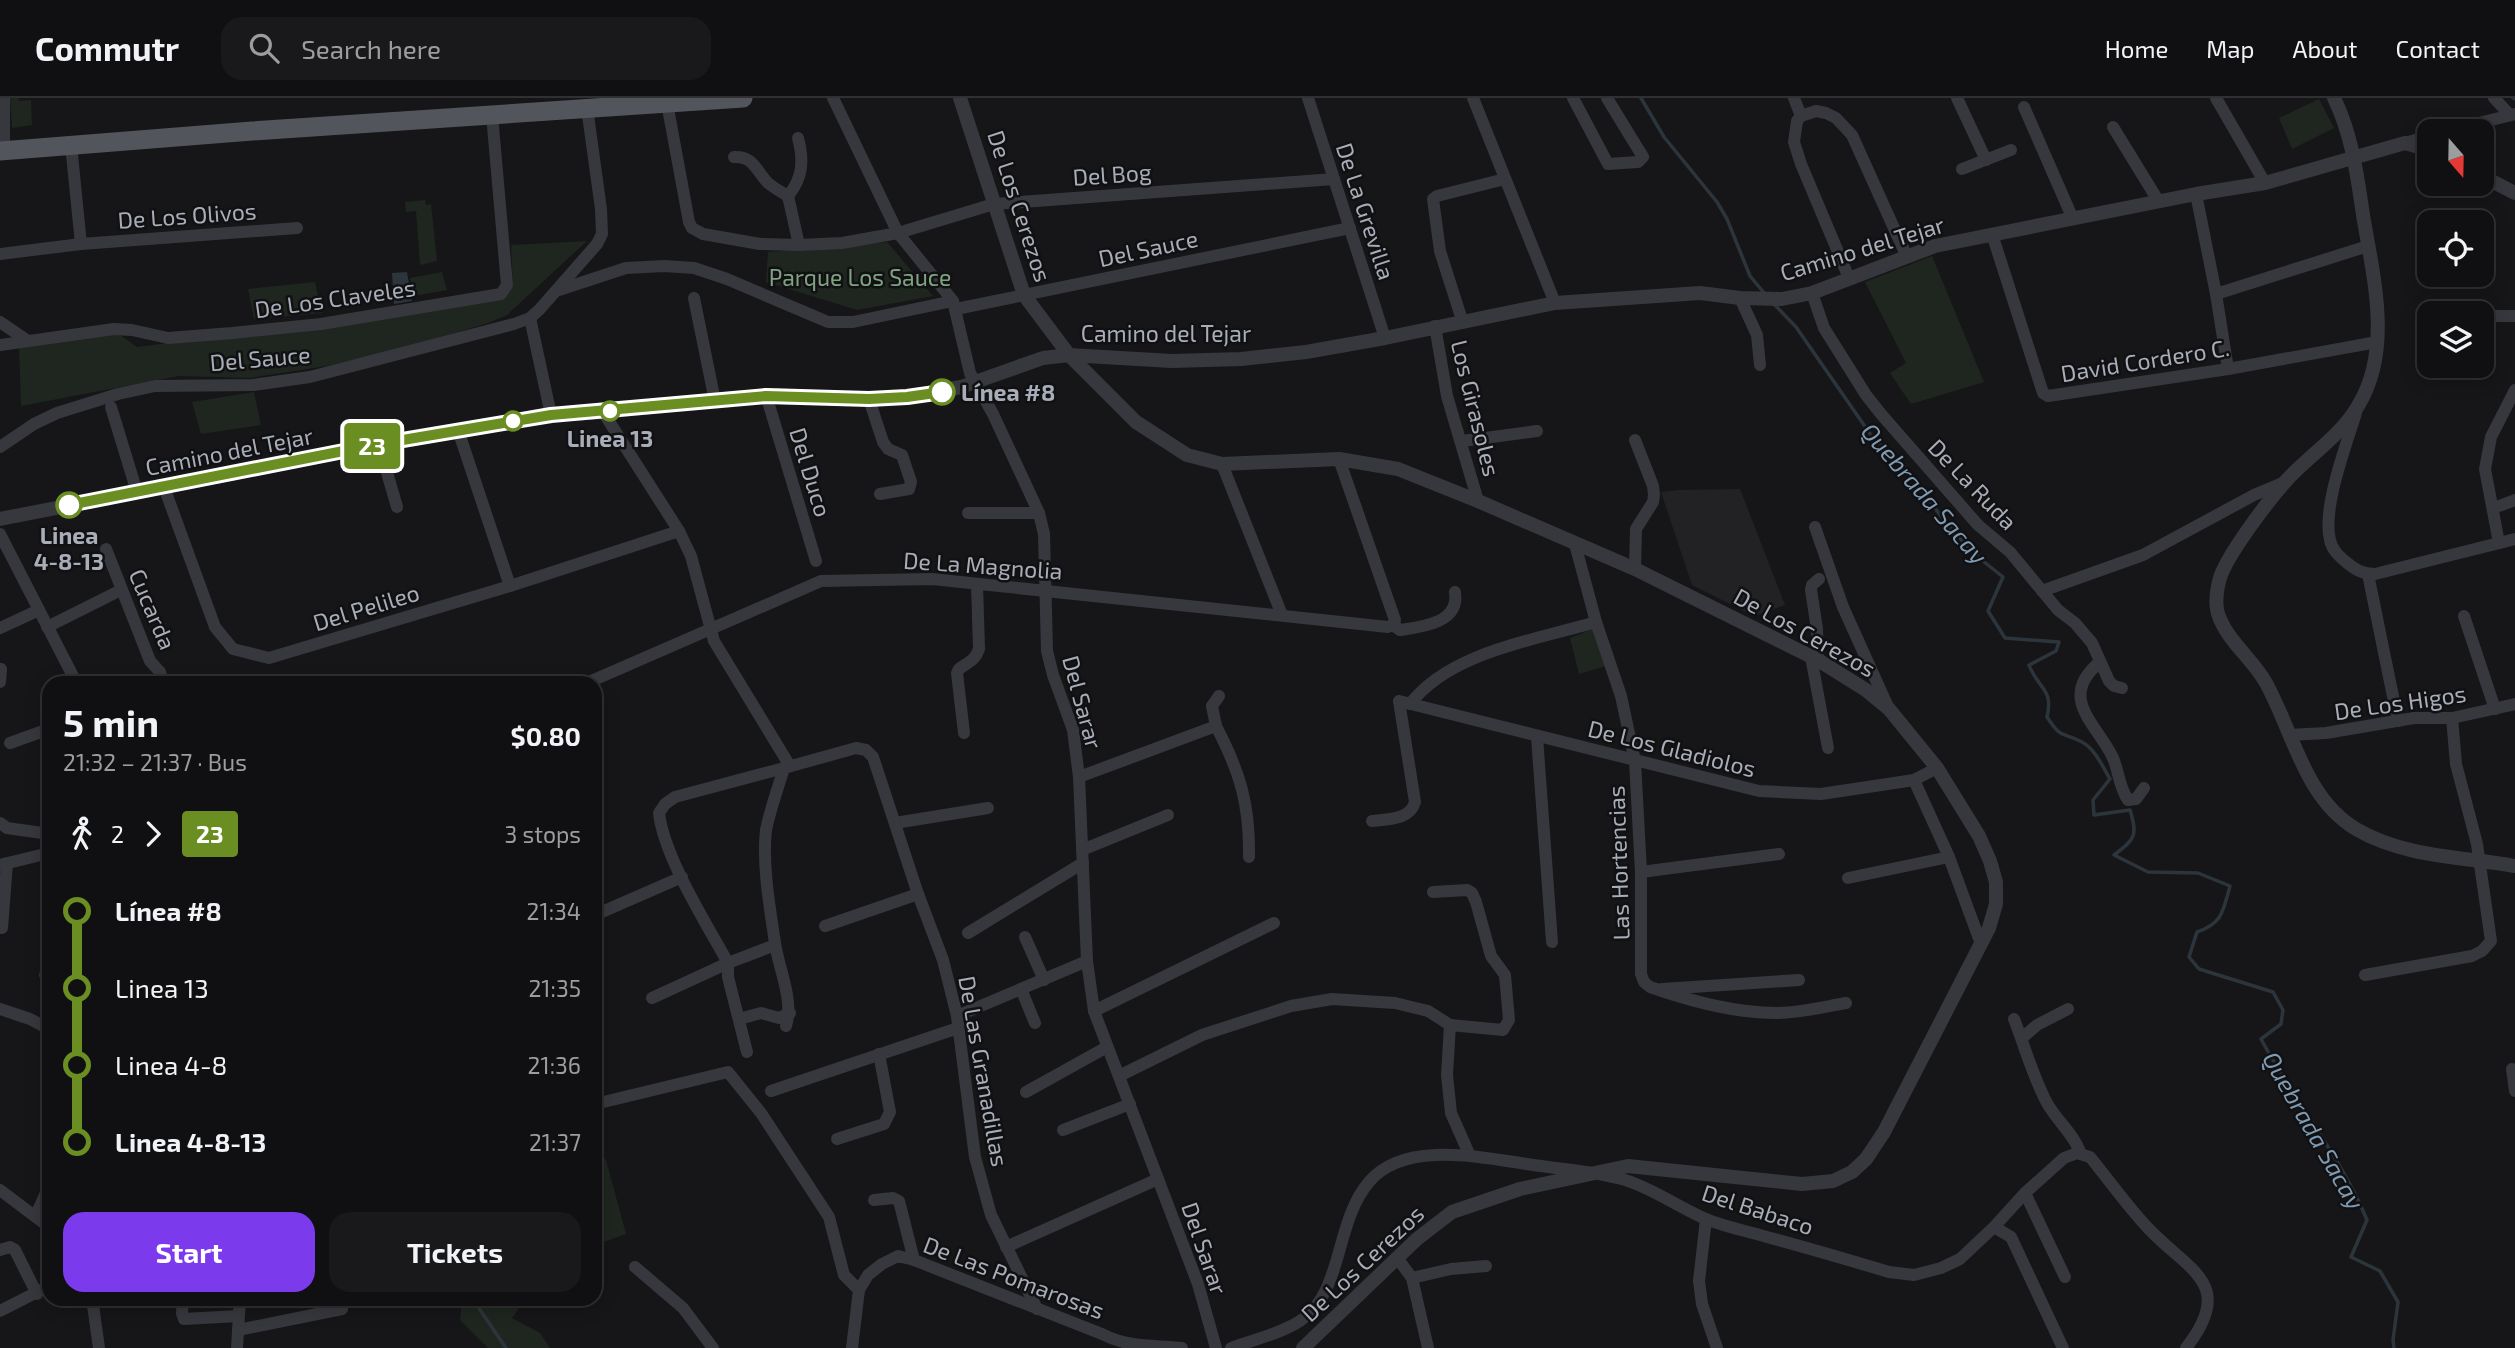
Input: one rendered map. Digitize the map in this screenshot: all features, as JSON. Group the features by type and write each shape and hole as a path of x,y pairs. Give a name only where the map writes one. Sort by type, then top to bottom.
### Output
{"main road":[{"path":"1,144 549,98"},
{"path":"1,144 71,145 743,98"}],"street":[{"path":"1,144 4,98"},
{"name":"Del Sarar","path":"833,98 898,233 954,305 966,361 975,383 993,414 1040,513 1044,534 1049,664 1073,730 1079,777 1087,961 1094,1011 1198,1284 1216,1348"},
{"name":"De Los Cerezos","path":"960,98 1024,295 1069,355 1119,407 1152,434 1187,454 1222,464 1339,459 1398,469 1635,569 1814,658 1866,690 1889,709 1937,768 1979,836 1996,882 1996,904 1989,928 1884,1132 1866,1159 1852,1172 1833,1181 1802,1184 1628,1166 1520,1189 1452,1212 1417,1240 1303,1348"},
{"name":"De La Grevilla","path":"1308,98 1385,338"},
{"path":"1473,98 1555,303"},
{"path":"1573,98 1608,164 1638,162 1643,157 1608,98"},
{"path":"1794,98 1801,116"},
{"path":"1957,98 1986,160"},
{"path":"2216,98 2264,183"},
{"path":"2334,98 2351,141 2377,288 2377,342 2370,377 2358,406 2332,498 2329,529 2334,550 2356,570 2368,574 2515,541"},
{"path":"2494,98 2512,114"},
{"name":"Del Bog","path":"667,103 692,228 703,234 760,244 842,243 898,233 994,204 1334,179"},
{"path":"2024,107 2073,219"},
{"path":"551,415 530,318 558,290 597,244 602,234 600,195 587,108"},
{"path":"1849,278 1794,142 1797,121 1801,116 1816,111 1826,113 1836,118 1852,135 1907,257"},
{"path":"2493,119 2512,114"},
{"name":"De Los Claveles","path":"0,345 114,329 168,338 320,324 501,294 507,285 492,115"},
{"path":"2113,127 2159,202"},
{"path":"798,138 802,162 800,176 788,196 799,245"},
{"name":"Camino del Tejar","path":"0,519 379,444 551,415 766,396 869,399 919,395 975,383 1043,358 1069,355 1172,361 1241,359 1306,352 1555,303 1700,293 1782,299 1812,293 1935,246 2264,183 2417,140"},
{"path":"2405,143 2417,146"},
{"path":"71,145 81,244"},
{"path":"1962,169 2011,150"},
{"path":"734,157 743,156 752,160 768,183 788,196"},
{"path":"1462,320 1440,251 1433,199 1504,179"},
{"path":"2494,182 2515,193"},
{"path":"2196,194 2228,369"},
{"name":"De Los Olivos","path":"0,254 81,244 297,228"},
{"name":"Del Sauce","path":"558,290 626,268 694,268 727,279 828,322 853,322 1024,295 1350,228"},
{"name":"David Cordero C.","path":"1992,234 2046,396 2228,369 2377,342"},
{"path":"2216,294 2368,246"},
{"name":"De La Ruda","path":"1812,293 1824,328 1866,395 1978,525 2011,552 2042,591 2092,643 2109,681 2122,688"},
{"path":"694,298 715,401"},
{"path":"1745,298 1757,335 1760,365"},
{"path":"2494,316 2515,316"},
{"name":"Del Sauce","path":"0,447 34,424 57,413 118,394 155,386 253,385 310,377 501,328 530,318"},
{"path":"0,322 28,341"},
{"name":"Los Girasoles","path":"1435,326 1447,396 1478,501"},
{"path":"2499,543 2485,469 2491,437 2515,390"},
{"name":"Del Duco","path":"766,396 816,561"},
{"path":"869,399 883,442 888,449 902,455 911,482 909,489 880,494"},
{"path":"2358,406 2331,439 2285,481 2244,537 2220,577 2215,605 2220,621 2266,682 2289,735 2318,790 2330,807 2355,828 2409,850 2515,866"},
{"path":"111,407 137,492"},
{"path":"603,412 679,531 691,556 710,629 721,654 787,767 766,829 765,849 775,945 790,1013 786,1026"},
{"path":"458,430 510,586"},
{"path":"1462,442 1537,430"},
{"path":"1635,440 1654,495 1653,502 1636,529 1635,569"},
{"path":"379,444 397,507"},
{"path":"1339,459 1395,620 1393,625"},
{"path":"1222,464 1282,615"},
{"path":"2042,591 2143,555 2285,481"},
{"name":"Del Pelileo","path":"164,487 215,627 233,649 269,658 510,586 679,531"},
{"path":"2499,506 2515,500"},
{"path":"968,513 1040,513"},
{"path":"1815,527 1843,607 1889,709"},
{"path":"0,534 73,676"},
{"name":"Las Hortencias","path":"1575,544 1596,622 1621,696 1635,761 1641,872 1641,974 1644,982 1658,989"},
{"name":"Cucarda","path":"106,549 149,661 161,676"},
{"path":"2368,574 2398,721"},
{"name":"De La Magnolia","path":"602,676 821,580 932,579 1388,627 1393,625 1400,630 1447,618 1455,606 1455,592"},
{"path":"1819,579 1812,585 1811,590 1817,629 1814,658 1828,748"},
{"path":"964,733 957,673 976,657 979,649 977,584"},
{"path":"47,626 121,590"},
{"path":"0,628 39,610"},
{"path":"2464,616 2495,709"},
{"path":"1372,821 1399,817 1410,812 1415,802 1405,703 1453,668 1492,652 1596,622"},
{"path":"2100,662 2083,683 2081,697 2084,714 2115,762 2123,793 2128,800 2136,799 2144,788"},
{"path":"1219,696 1212,706 1216,726 1244,792 1250,824 1249,857"},
{"name":"De Los Gladiolos","path":"1405,703 1635,761 1759,790 1791,794 1821,794 1914,780 1937,768"},
{"name":"De Los Higos","path":"2289,735 2326,733 2414,718 2452,718 2515,704"},
{"path":"2365,975 2472,956 2491,942 2479,860 2456,764 2452,718"},
{"path":"1079,777 1216,726"},
{"path":"10,743 42,732"},
{"path":"1538,737 1552,942"},
{"name":"De Las Granadillas","path":"787,767 856,748 866,750 873,757 918,894 943,960 958,1022 975,1157 991,1215 1037,1309"},
{"path":"747,1052 728,977 728,963 681,877 660,825 659,813 665,804 675,797 787,767"},
{"path":"1914,780 1949,857 1981,944"},
{"path":"895,823 988,808"},
{"path":"968,933 1082,856 1168,815"},
{"path":"0,823 7,828 42,833"},
{"path":"1641,872 1779,854"},
{"path":"2,928 4,864 42,855"},
{"path":"1848,878 1949,857"},
{"path":"602,912 681,877"},
{"path":"1119,1076 1202,1035 1274,1011 1332,999 1395,1003 1429,1011 1450,1025 1503,1030 1509,1020 1505,975 1491,956 1472,893 1467,890 1433,892"},
{"path":"825,926 918,894"},
{"path":"1094,1011 1274,923"},
{"path":"1026,937 1044,980"},
{"path":"652,998 775,945"},
{"path":"771,1091 880,1054 958,1022 1021,989 1087,961"},
{"path":"1658,989 1799,980"},
{"path":"1021,989 1035,1023"},
{"path":"1658,989 1698,1003 1777,1013 1846,1003"},
{"path":"0,1009 30,1018 42,1025"},
{"path":"2022,1038 2038,1025 2068,1009"},
{"path":"739,1019 761,1013 779,1018 790,1013"},
{"path":"2014,1019 2054,1117 2077,1142 2081,1154 2090,1157 2149,1229 2199,1275 2206,1285 2208,1308 2204,1321 2186,1348"},
{"path":"1450,1025 1447,1075 1451,1113 1470,1156"},
{"path":"1026,1092 1107,1047"},
{"path":"837,1139 884,1124 888,1120 890,1112 880,1054"},
{"path":"2512,1069 2515,1091"},
{"path":"602,1102 728,1072 761,1113 830,1217 845,1276 859,1290 852,1348"},
{"path":"1063,1130 1130,1104"},
{"name":"Del Babaco","path":"1231,1348 1297,1323 1321,1300 1330,1282 1349,1212 1369,1181 1383,1169 1403,1160 1439,1155 1470,1156 1592,1174 1635,1184 1665,1196 1706,1219 1889,1272 1914,1275 1941,1268 1960,1259 2064,1158 2081,1154"},
{"path":"1006,1247 1158,1178"},
{"path":"0,1189 42,1221"},
{"path":"2025,1193 2065,1277"},
{"path":"874,1200 892,1198 899,1201 914,1260"},
{"path":"36,1215 42,1202"},
{"path":"1706,1219 1699,1281 1702,1304 1717,1348"},
{"path":"1994,1227 2011,1237 2063,1348"},
{"path":"0,1250 10,1247 15,1250 37,1294"},
{"name":"De Las Pomarosas","path":"859,1290 868,1275 898,1256 1118,1342 1138,1346 1182,1348"},
{"path":"1398,1259 1412,1278 1429,1348"},
{"path":"1412,1278 1451,1269 1486,1266"},
{"path":"635,1267 683,1308 713,1348"},
{"path":"0,1311 42,1291"},
{"path":"93,1306 99,1348"},
{"path":"182,1306 184,1319 238,1315"},
{"path":"237,1348 239,1306"},
{"path":"238,1330 342,1309"}],"shaded area":[{"path":"407,272 412,301 394,304 392,273"},
{"path":"1740,489 1785,605 1754,616 1692,585 1661,492"}],"green space":[{"path":"10,98 18,98 19,101 31,100 32,125 12,128"},
{"path":"2319,99 2334,128 2292,149 2279,118"},
{"path":"425,200 426,205 431,204 437,261 420,265 416,211 406,212 405,202"},
{"path":"587,241 507,315 408,347 333,365 250,378 179,376 21,406 19,347 116,332 137,347 500,300 513,286 511,245"},
{"name":"Parque Los Sauce","path":"887,242 933,296 857,310 766,282 768,252"},
{"path":"1932,256 1984,382 1911,404 1890,373 1906,363 1865,282"},
{"path":"442,272 447,290 414,296 410,278"},
{"path":"315,282 322,313 254,319 248,289"},
{"path":"254,392 261,425 201,434 192,402"},
{"path":"1593,629 1606,666 1579,674 1570,638"},
{"path":"602,1156 606,1160 626,1234 602,1243"},
{"path":"461,1306 520,1306 512,1318 540,1333 550,1348 488,1348 460,1320"}],"waterway":[{"name":"Quebrada Sacay","path":"1641,98 1664,137 1717,202 1727,219 1750,276 1765,294"},
{"name":"Quebrada Sacay","path":"1772,302 1796,327 1873,438 1906,468 1943,519 1973,553 2003,577 1988,611 2005,638 2059,642 2056,651 2029,665 2046,694 2049,707 2047,717 2059,732 2091,749 2110,779 2093,800 2094,815 2130,810 2134,826 2133,836 2114,855 2148,872 2198,873 2230,886 2221,915 2212,925 2197,932 2189,957 2199,969 2273,992 2283,1010 2281,1024 2261,1039 2344,1173 2367,1220 2351,1257 2380,1271 2398,1302 2394,1348"},
{"path":"477,1306 506,1348"}],"bus line":[{"name":"23","path":"69,505 379,444 551,415 766,396 869,399 942,392"}],"place":[{"name":"Línea #8","path":"942,392"},
{"name":"Linea 13","path":"610,411"},
{"name":"Linea 4-8-13","path":"69,505"}]}
